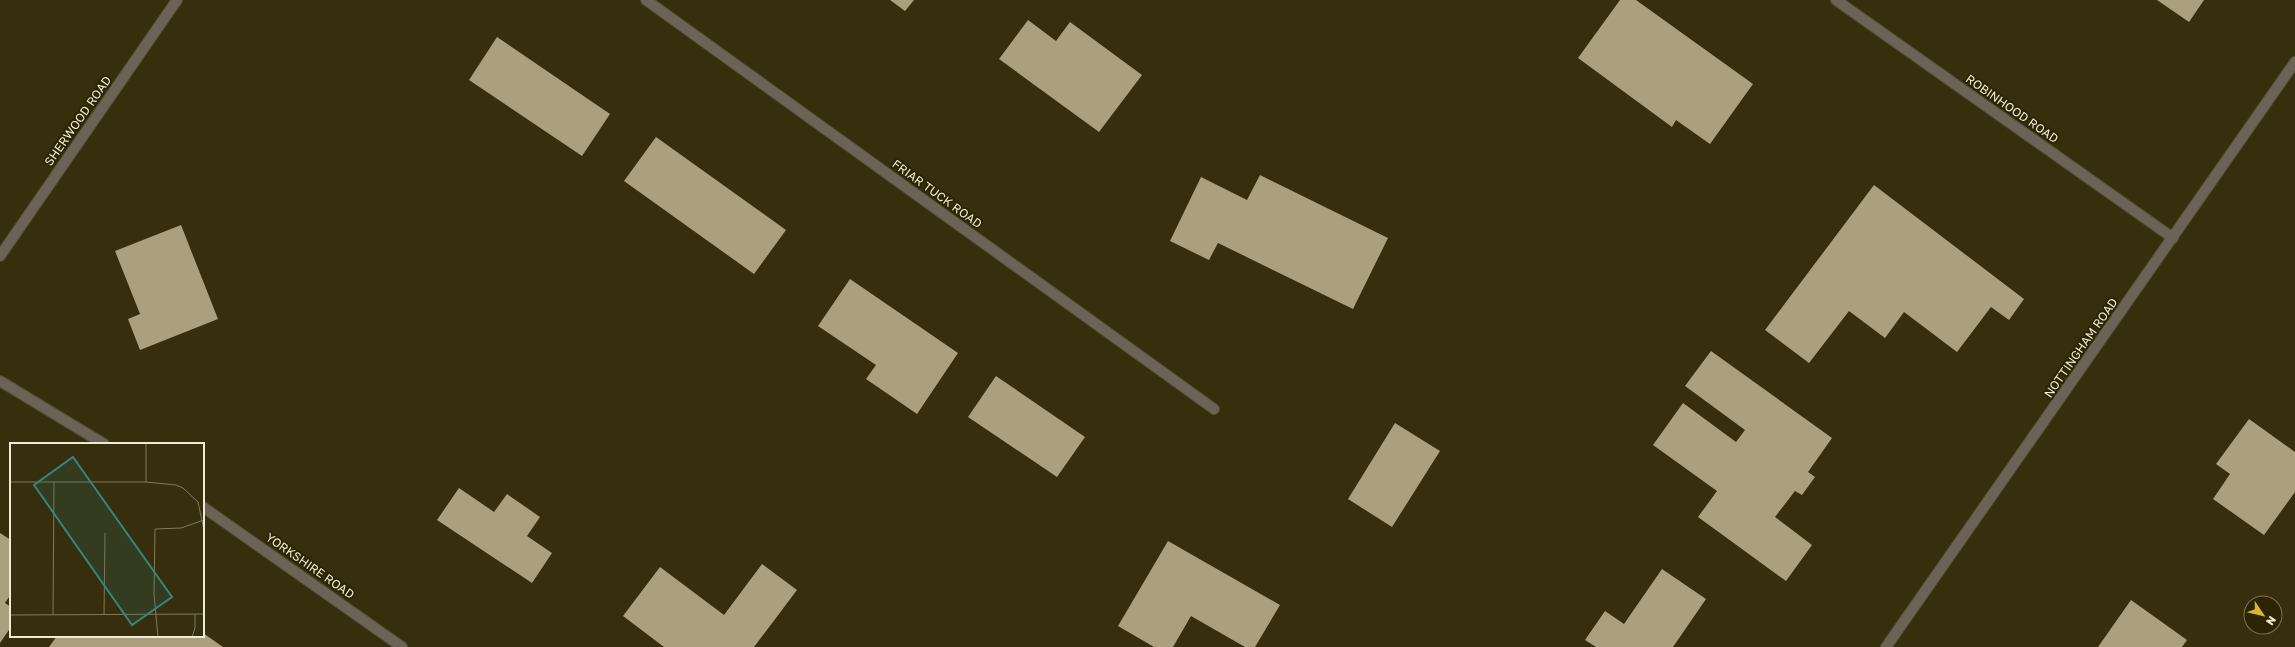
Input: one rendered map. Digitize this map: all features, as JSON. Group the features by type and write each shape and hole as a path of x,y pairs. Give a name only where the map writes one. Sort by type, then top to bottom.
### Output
{"street":[{"name":"SHERWOOD ROAD","path":"0,256 177,0"},
{"name":"FRIAR TUCK ROAD","path":"646,0 1214,409"},
{"name":"ROBINHOOD ROAD","path":"1836,0 2174,238"},
{"name":"NOTTINGHAM ROAD","path":"1886,647 2174,238 2295,62"},
{"path":"0,381 102,443"},
{"name":"YORKSHIRE ROAD","path":"204,508 402,647"}],"building":[{"path":"890,0 914,0 905,11"},
{"path":"1620,0 1636,0 1753,84 1710,144 1676,120 1672,127 1578,58"},
{"path":"2157,0 2204,0 2189,22"},
{"path":"1028,20 1056,41 1070,22 1142,75 1099,132 999,59"},
{"path":"497,37 610,114 582,156 469,80"},
{"path":"656,137 786,230 754,274 624,181"},
{"path":"1260,175 1388,238 1353,309 1218,243 1209,260 1170,241 1201,177 1247,200"},
{"path":"1874,185 2024,299 2009,320 1991,307 1957,352 1904,312 1885,338 1849,311 1809,363 1765,330"},
{"path":"181,225 218,319 140,350 128,319 140,314 115,251"},
{"path":"850,279 958,353 917,414 866,379 876,365 818,326"},
{"path":"1711,351 1832,438 1808,472 1815,477 1802,495 1795,491 1775,517 1812,545 1786,581 1698,517 1717,491 1653,445 1683,403 1736,442 1745,430 1685,386"},
{"path":"996,376 1085,437 1057,477 968,417"},
{"path":"2249,419 2295,452 2295,492 2264,535 2213,499 2230,474 2216,464"},
{"path":"1395,423 1440,451 1392,527 1348,499"},
{"path":"459,488 494,512 507,494 540,517 527,536 552,553 532,583 437,520"},
{"path":"0,533 10,539 10,596 5,603 10,606 10,628 0,643"},
{"path":"1168,541 1280,605 1255,647 1245,647 1191,616 1173,647 1154,647 1118,626"},
{"path":"762,564 797,590 754,647 664,647 623,616 660,567 724,615"},
{"path":"1662,569 1706,599 1673,647 1596,647 1585,640 1605,611 1624,624"},
{"path":"2131,600 2187,640 2182,647 2098,647"},
{"path":"204,634 223,647 49,647 56,637 204,637"}]}
